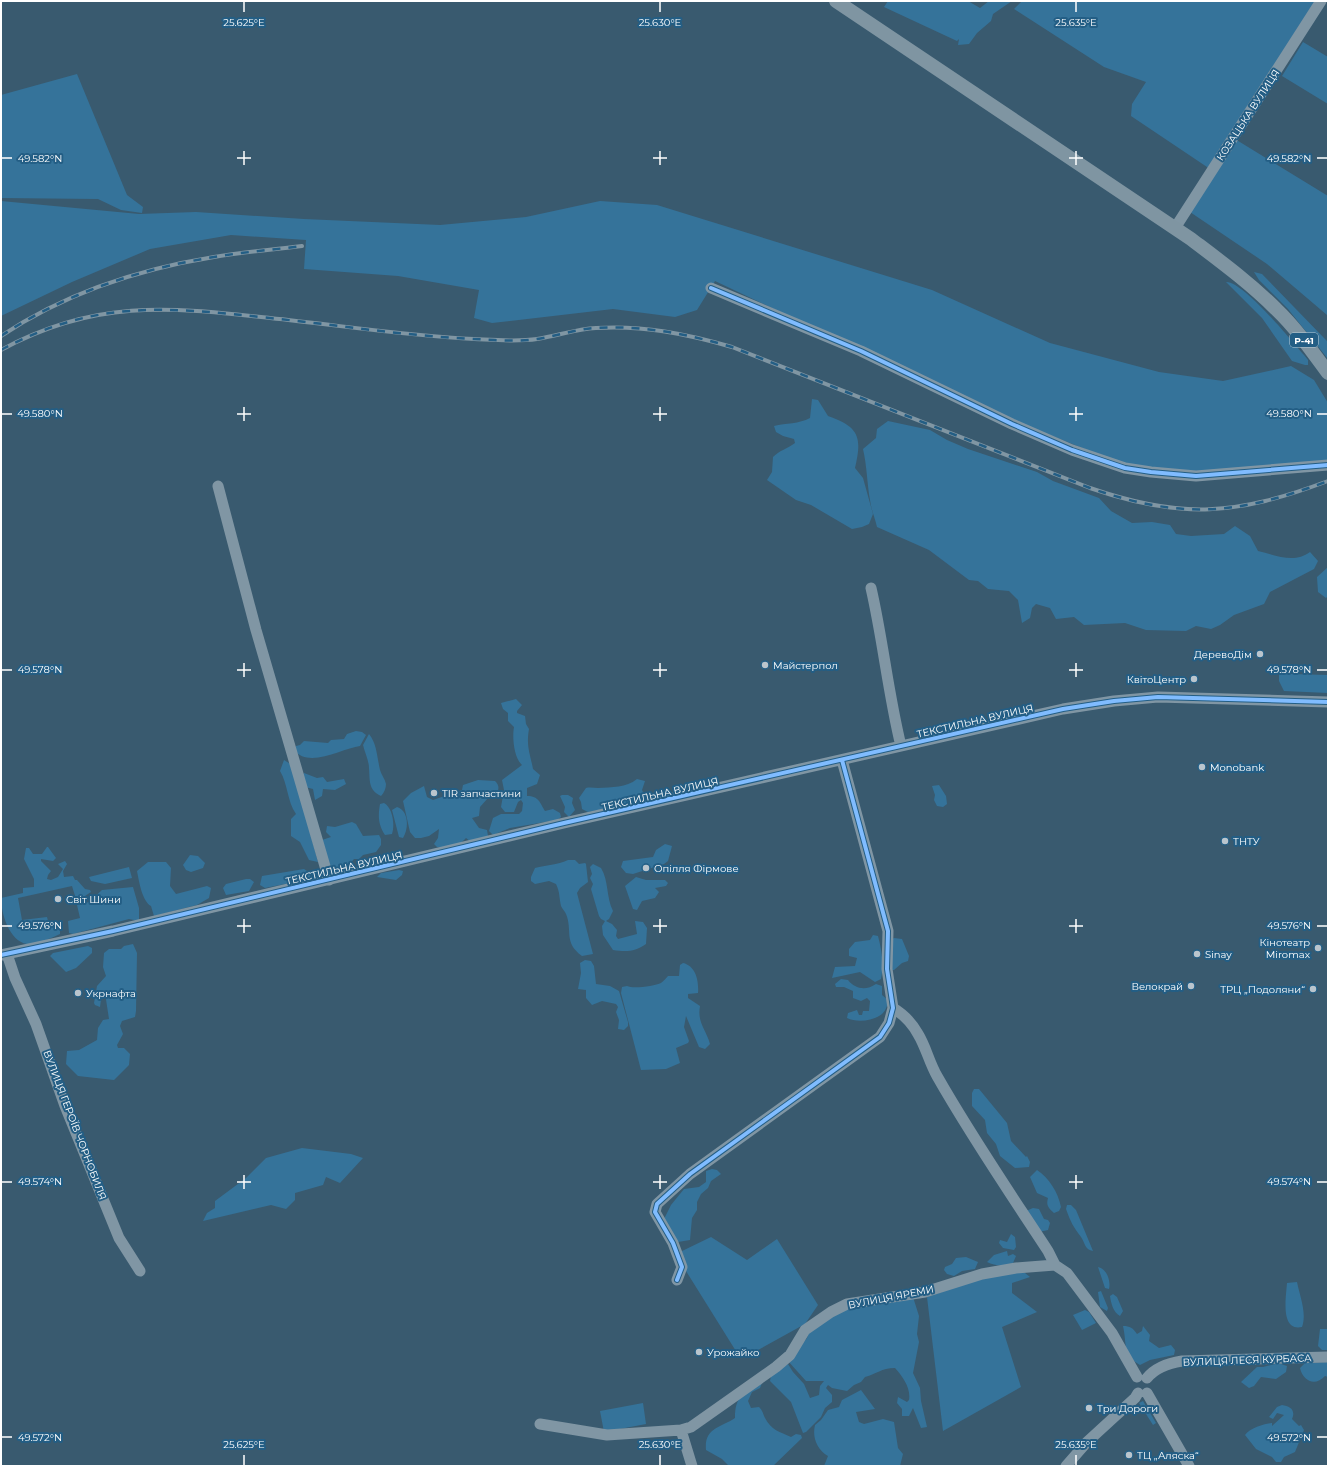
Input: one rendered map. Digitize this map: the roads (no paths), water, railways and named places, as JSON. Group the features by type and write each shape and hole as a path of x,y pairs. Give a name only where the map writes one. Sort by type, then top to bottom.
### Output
{"main road":[{"name":"Р-41","path":"836,1 1175,228 1240,277 1277,309 1306,343 1328,373"}],"street":[{"name":"КОЗАЦЬКА ВУЛИЦЯ","path":"1175,228 1321,1"},
{"path":"711,288 861,351 1012,424 1072,450 1125,468 1196,476 1328,465"},
{"path":"218,486 256,630 329,880"},
{"path":"871,588 877,614 894,716 901,746"},
{"name":"ТЕКСТИЛЬНА ВУЛИЦЯ","path":"4,955 1063,709 1136,698 1178,697 1328,702"},
{"path":"677,1280 682,1267 673,1243 655,1212 657,1204 690,1174 880,1037 889,1023 893,1008 887,969 888,931 842,760"},
{"name":"ВУЛИЦЯ ГЕРОЇВ ЧОРНОБИЛЯ","path":"4,955 36,1024 65,1106 119,1238 140,1271"},
{"path":"893,1008 902,1013 918,1034 936,1074 953,1103 996,1174 1048,1251 1055,1265 1067,1273 1112,1333 1142,1378 1151,1387 1135,1398 1087,1442 1066,1466"},
{"name":"ВУЛИЦЯ ЯРЕМИ","path":"540,1424 607,1435 681,1430 692,1427 776,1367 790,1355 805,1330 814,1322 847,1304 925,1292 982,1274 1016,1268 1055,1265"},
{"name":"ВУЛИЦЯ ЛЕСЯ КУРБАСА","path":"1142,1378 1163,1366 1182,1361 1328,1357"},
{"path":"1142,1393 1189,1466"},
{"path":"681,1430 692,1466"}],"railway":[{"path":"1,336 50,308 103,285 130,276 158,268 214,257 302,246"},
{"path":"1,350 35,334 68,322 100,315 132,311 198,311 448,338 498,340 537,339 596,328 613,327 648,329 682,334 732,347 1090,488 1153,505 1182,509 1237,507 1265,501 1328,481"}],"place":[{"name":"ДеревоДім","path":"1260,654"},
{"name":"Майстерпол","path":"765,665"},
{"name":"КвітоЦентр","path":"1194,679"},
{"name":"Monobank","path":"1202,767"},
{"name":"TIR запчастини","path":"434,793"},
{"name":"ТНТУ","path":"1225,841"},
{"name":"Опілля Фірмове","path":"646,868"},
{"name":"Світ Шини","path":"58,899"},
{"name":"Кінотеатр Miromax","path":"1318,948"},
{"name":"Sinay","path":"1197,954"},
{"name":"Велокрай","path":"1191,986"},
{"name":"ТРЦ „Подоляни“","path":"1313,989"},
{"name":"Укрнафта","path":"78,993"},
{"name":"Урожайко","path":"699,1352"},
{"name":"Три Дороги","path":"1089,1408"},
{"name":"ТЦ „Аляска“","path":"1129,1455"}]}
